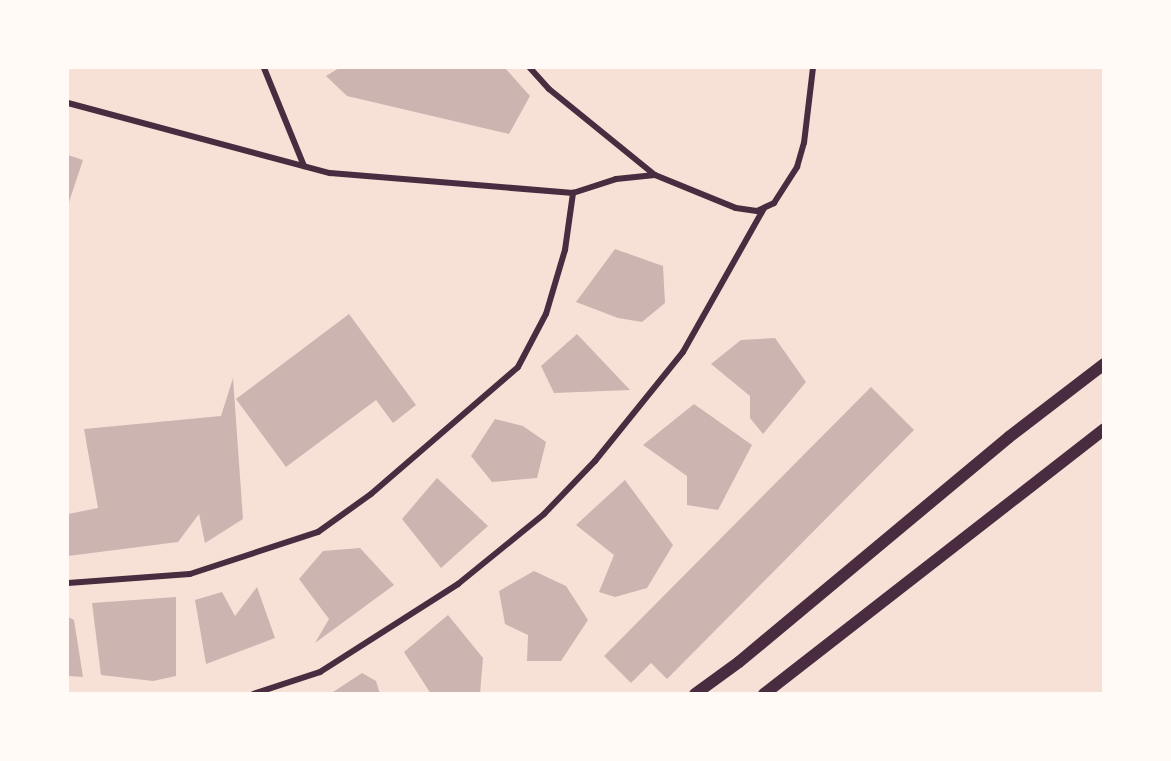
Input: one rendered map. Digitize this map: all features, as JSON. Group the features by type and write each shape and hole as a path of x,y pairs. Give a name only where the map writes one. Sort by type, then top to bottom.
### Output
{"main road":[{"path":"695,693 739,663 1009,437 1104,364"},
{"path":"764,693 1104,429"}],"street":[{"path":"264,68 304,166"},
{"path":"530,68 549,89 655,175 736,208 764,208 774,203 786,189 797,167 804,143 813,68"},
{"path":"68,103 330,173 573,193 616,179 655,175"},
{"path":"68,583 190,574 318,532 371,494 518,367 546,314 565,250 573,193"},
{"path":"253,693 320,672 458,584 544,514 595,461 683,352 764,208"}],"building":[{"path":"339,68 505,68 530,96 509,134 347,96 326,76"},
{"path":"68,155 83,160 68,205"},
{"path":"615,249 663,266 665,303 642,322 618,318 576,302"},
{"path":"349,314 416,405 393,423 376,400 286,467 236,399"},
{"path":"577,334 630,390 554,393 541,366"},
{"path":"775,338 806,382 763,434 750,418 750,396 711,364 741,340"},
{"path":"233,378 243,519 205,543 199,514 178,542 68,556 68,514 98,508 84,429 221,416"},
{"path":"871,387 914,430 667,679 651,663 631,683 604,656"},
{"path":"694,404 752,445 718,510 687,505 687,476 643,445"},
{"path":"495,419 523,426 546,442 537,478 492,482 471,456"},
{"path":"437,478 488,526 441,568 402,519"},
{"path":"625,480 673,545 647,588 615,597 599,592 614,555 576,525"},
{"path":"360,548 394,585 315,643 329,619 299,579 323,551"},
{"path":"534,571 566,586 588,620 561,661 527,661 528,635 505,624 499,591"},
{"path":"257,587 275,638 206,664 195,600 222,592 235,616"},
{"path":"176,597 176,676 153,681 101,675 92,603"},
{"path":"448,615 483,658 480,694 431,694 404,652"},
{"path":"68,617 74,620 83,677 68,676"},
{"path":"362,673 376,681 380,694 330,694"}]}
